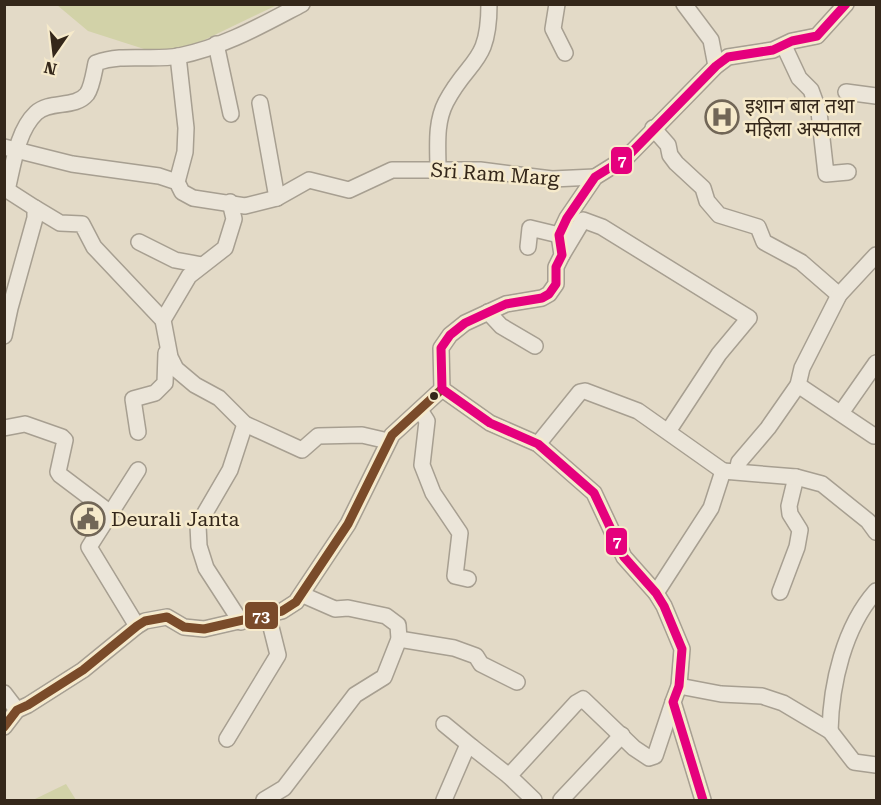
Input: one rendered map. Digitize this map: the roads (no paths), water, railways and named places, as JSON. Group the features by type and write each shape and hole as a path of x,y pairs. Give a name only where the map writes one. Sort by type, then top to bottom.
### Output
{"street":[{"path":"302,4 243,36 177,56 111,58 96,63 87,93 77,101 40,110 11,148 6,190 60,223 82,225 94,247 163,320 176,369 195,385 219,398 245,424 303,450 318,436 362,435 388,441"},
{"path":"438,170 439,121 446,102 480,57 488,39 489,4"},
{"path":"557,4 553,29 566,53"},
{"path":"684,4 711,40 716,66"},
{"path":"562,255 559,235 567,218 595,177 627,157 716,66 728,57 784,46 817,36 846,4"},
{"path":"216,44 231,114"},
{"path":"784,46 799,78 811,90 819,112 826,174 848,172"},
{"path":"11,148 72,164 159,176 177,182 185,152 186,128 177,56"},
{"path":"846,92 876,96"},
{"path":"260,103 277,198"},
{"path":"653,128 668,145 676,163 703,188 707,201 719,215 758,226 764,242 801,262 839,295"},
{"name":"Sri Ram Marg","path":"177,182 182,192 194,198 245,206 277,198 309,180 349,190 392,170 480,170 552,179 595,177"},
{"path":"163,320 189,276 225,249 234,219 230,202"},
{"path":"4,336 35,218 35,208"},
{"path":"4,726 17,710 83,670 146,621 167,617 184,627 204,629 282,611 303,595 357,509 388,441 398,427 420,411 442,389 441,348 450,335 465,323 506,304 542,298 549,294 556,284 556,267 583,220 602,227 748,318 719,354 669,430"},
{"path":"528,247 530,228 559,235"},
{"path":"139,242 175,260 202,265"},
{"path":"656,593 711,508 730,471 768,428 798,385 802,368 839,295 876,255"},
{"path":"488,312 501,326 536,346"},
{"path":"138,432 133,399 155,393 165,382 166,338"},
{"path":"842,413 876,363"},
{"path":"798,385 874,436"},
{"path":"442,389 490,423 538,444 594,494 624,557 656,593 682,649 679,686 655,756 650,758 642,754 584,699 576,703 509,776"},
{"path":"538,444 580,392 585,391 638,411 730,471 764,476 796,477 822,484 868,521 876,532"},
{"path":"420,411 427,421 422,465 433,493 460,532 455,576 468,579"},
{"path":"4,428 25,424 62,437 65,440 58,472 60,476 110,512"},
{"path":"241,622 206,568 198,546 198,525 230,470 245,424"},
{"path":"137,626 89,547 138,470"},
{"path":"780,592 797,547 800,530 790,514 789,506 796,477"},
{"path":"830,731 831,702 852,628 862,609 876,591"},
{"path":"264,801 284,788 355,695 384,677 399,639 398,625 386,616 348,608 335,609 303,595"},
{"path":"227,739 278,655 268,615"},
{"path":"399,639 454,648 476,656 481,664 517,682"},
{"path":"679,686 721,694 762,696 806,715 830,731 854,762 876,765"},
{"path":"4,693 17,710"},
{"path":"673,702 703,801"},
{"path":"444,724 509,776 534,801"},
{"path":"561,801 622,735"},
{"path":"444,801 463,753 472,747"}],"place":[{"name":"इशान बाल तथा महिला अस्पताल","path":"722,117"},
{"name":"Deurali Janta","path":"88,519"}]}
